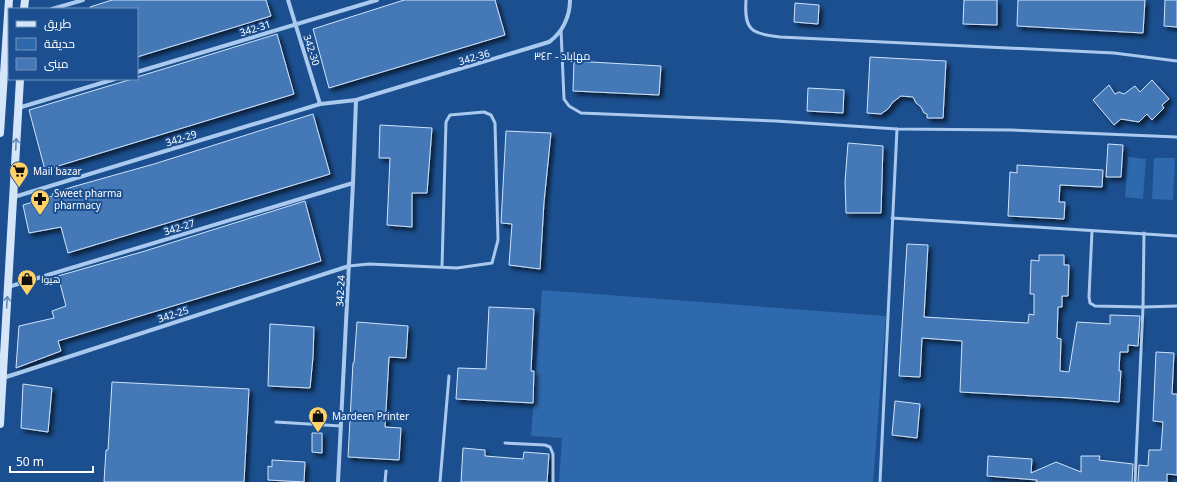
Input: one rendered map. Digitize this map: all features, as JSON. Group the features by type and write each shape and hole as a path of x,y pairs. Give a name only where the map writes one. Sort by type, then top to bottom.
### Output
{"main road":[{"path":"0,133 8,15"},
{"path":"0,424 20,80"}],"street":[{"path":"55,8 83,0"},
{"name":"342-30","path":"288,0 320,104"},
{"name":"342-31","path":"138,72 377,0"},
{"name":"342-36","path":"356,100 549,42 561,30 569,13 570,0"},
{"path":"18,108 111,80"},
{"name":"342-29","path":"13,197 320,104 356,100"},
{"name":"342-24","path":"338,482 356,100"},
{"name":"342-27","path":"8,287 353,182"},
{"name":"342-25","path":"3,378 349,266"}],"lane":[{"path":"746,0 746,20 753,31 764,35 1114,53 1177,61"},
{"path":"561,30 564,99 569,106 582,113 776,121 897,129 1011,130 1177,138"},
{"path":"349,266 369,264 457,268 492,263 498,240 495,123 491,116 484,112 450,116 446,122 442,267"},
{"path":"880,482 897,129"},
{"path":"892,218 1177,236"},
{"path":"1092,231 1090,303 1095,306 1177,306 1177,300"},
{"path":"1135,482 1143,307 1144,233"},
{"path":"440,482 449,376"},
{"path":"276,422 340,426"},
{"path":"505,443 550,447 553,454 552,482"},
{"path":"385,482 386,470"}],"green space":[{"path":"1128,157 1146,159 1143,199 1125,197"},
{"path":"1154,158 1175,158 1173,200 1152,199"},
{"path":"542,290 886,316 873,482 559,482 562,438 531,436"}],"building":[{"path":"112,0 266,0 271,16 138,57 138,8 90,7"},
{"path":"404,0 495,0 505,35 329,88 313,29"},
{"path":"964,0 997,0 997,25 963,24"},
{"path":"1018,0 1145,0 1143,33 1017,26"},
{"path":"1165,0 1177,0 1177,27 1164,26"},
{"path":"795,3 819,5 818,24 794,22"},
{"path":"277,34 294,94 45,170 29,110 129,80 138,80 138,77"},
{"path":"870,57 946,61 943,118 927,118 927,114 924,113 913,97 901,96 881,114 867,113"},
{"path":"574,61 661,66 659,95 573,91"},
{"path":"1152,80 1169,99 1162,105 1164,108 1152,120 1147,114 1139,122 1121,119 1114,125 1093,100 1109,85 1115,94 1119,92 1124,94 1135,86 1140,92"},
{"path":"808,88 844,90 843,113 807,111"},
{"path":"313,114 330,174 68,253 61,227 29,233 23,205 53,196 52,194 72,187 154,164"},
{"path":"380,125 432,128 427,193 412,193 412,227 387,225 390,158 379,158"},
{"path":"506,131 551,133 544,202 540,269 509,265 512,224 501,223"},
{"path":"848,143 883,146 881,213 846,213 845,182"},
{"path":"1108,144 1123,145 1121,177 1106,177"},
{"path":"1017,165 1103,170 1102,187 1060,185 1059,202 1065,202 1064,219 1008,216 1010,172 1017,173"},
{"path":"305,201 321,261 58,341 61,351 16,368 19,326 54,318 52,311 66,306 58,276 145,251"},
{"path":"907,244 928,245 924,317 1028,323 1029,314 1034,315 1034,294 1030,294 1031,260 1039,261 1039,255 1064,255 1064,265 1069,265 1068,296 1062,296 1062,307 1058,307 1057,338 1061,339 1060,371 1069,372 1077,322 1110,324 1110,315 1140,316 1138,346 1128,345 1128,352 1120,352 1119,371 1121,371 1119,402 960,392 962,341 922,338 920,377 899,376"},
{"path":"489,307 534,309 531,371 534,371 533,403 456,399 458,368 486,369"},
{"path":"357,322 408,326 406,358 389,357 385,427 401,428 399,460 348,457 353,363"},
{"path":"270,324 314,327 310,388 268,386"},
{"path":"1156,352 1174,353 1172,394 1177,394 1177,475 1167,474 1167,482 1138,482 1139,465 1148,466 1149,450 1161,450 1163,422 1153,421"},
{"path":"112,382 249,389 244,482 104,482 106,450 108,450"},
{"path":"23,384 52,388 48,432 21,428"},
{"path":"895,401 920,404 917,438 892,435"},
{"path":"312,433 322,433 322,453 312,452"},
{"path":"463,448 485,450 485,456 523,459 524,452 549,454 547,482 461,482"},
{"path":"988,456 1032,459 1031,473 1056,462 1081,472 1081,456 1100,456 1099,460 1133,464 1132,482 1036,482 1037,480 987,476"},
{"path":"272,460 305,462 304,482 268,480 268,466 272,467"}],"place":[{"name":"Mail bazar","path":"19,188"},
{"name":"Sweet pharma pharmacy","path":"40,216"},
{"name":"هيوا","path":"27,296"},
{"name":"Mardeen Printer","path":"318,433"}],"district":[{"name":"مهاباد - ٣٤٢","path":"562,56"}]}
